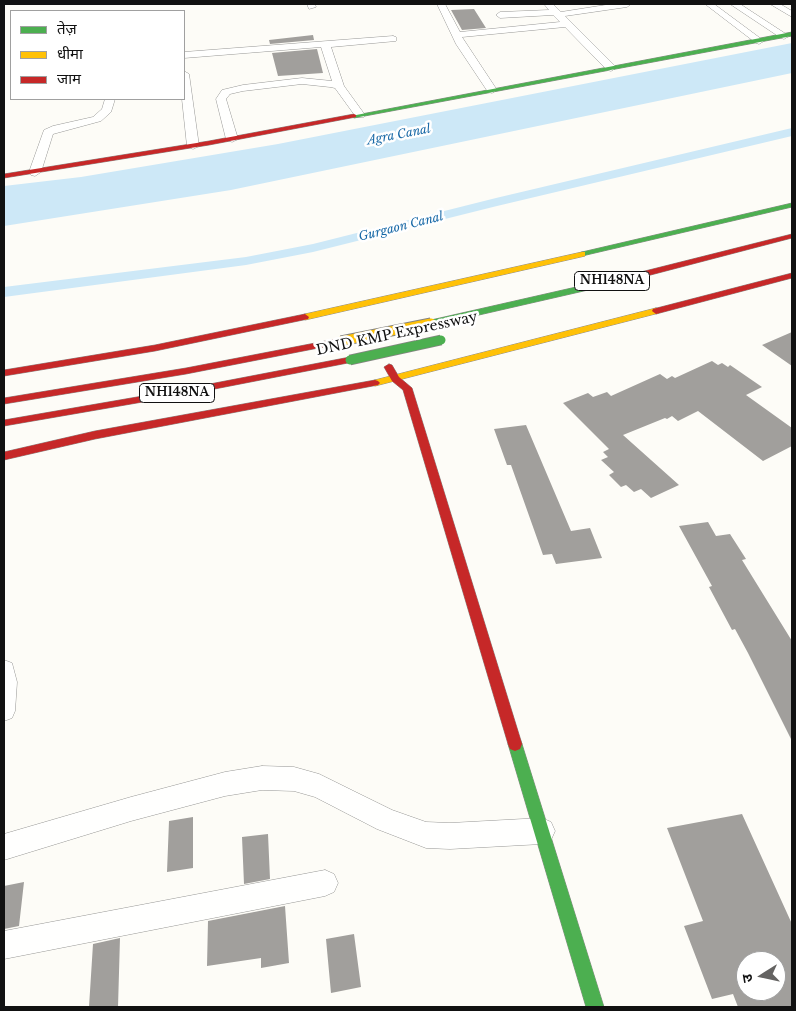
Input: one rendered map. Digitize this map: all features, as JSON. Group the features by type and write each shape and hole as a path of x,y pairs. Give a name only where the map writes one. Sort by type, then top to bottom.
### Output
{"main road":[{"path":"4,176 232,139 788,35"},
{"path":"4,373 391,308 792,205"},
{"name":"DND KMP Expressway","path":"4,401 186,371 431,323 641,275 792,236"},
{"path":"4,456 95,435 395,379 792,275"},
{"path":"391,308 424,372"},
{"path":"362,314 395,379 407,388 595,1007"},
{"name":"DND KMP Expressway","path":"4,423 189,391 350,360 446,339"},
{"path":"407,388 424,372"}],"street":[{"path":"447,4 441,4 456,35 492,90"},
{"path":"500,15 627,4"},
{"path":"709,4 759,41"},
{"path":"734,4 788,35"},
{"path":"774,4 792,14"},
{"path":"553,10 610,68"},
{"path":"456,35 566,24"},
{"path":"185,55 393,39"},
{"path":"325,44 339,86 360,115"},
{"path":"232,139 221,102 226,92 302,81 339,86"},
{"path":"185,83 192,146"},
{"path":"35,172 48,132 97,118 106,110 110,100"},
{"path":"4,670 6,682 4,711"},
{"path":"4,847 131,809 225,784 262,778 294,779 319,786 386,820 426,835 450,836 542,831"},
{"path":"4,945 325,883"}],"water":[{"name":"Agra Canal","path":"792,43 792,73 231,190 4,226 4,186 81,177 278,144"}],"building":[{"path":"474,9 486,28 462,30 451,10"},
{"path":"313,35 314,40 270,44 269,40"},
{"path":"317,49 323,73 278,76 272,53"},
{"path":"792,332 792,366 762,345"},
{"path":"712,361 718,365 722,363 728,367 730,365 762,387 746,395 792,428 792,446 763,461 698,411 678,421 672,416 623,435 679,485 651,498 641,489 634,492 626,485 621,487 609,475 614,472 601,460 608,457 603,452 609,449 563,403 588,393 593,397 607,392 611,396 660,374 667,379 672,376 675,378"},
{"path":"526,425 571,531 590,528 602,558 556,564 552,554 543,555 511,465 507,465 494,429"},
{"path":"708,522 716,536 730,534 746,559 742,560 792,641 792,741 748,653 735,629 732,630 709,587 712,586 679,526"},
{"path":"742,814 792,924 792,1007 738,1007 733,994 712,999 684,926 703,921 667,828"},
{"path":"193,817 193,868 167,872 169,821"},
{"path":"268,834 270,879 244,884 242,837"},
{"path":"24,882 19,926 4,929 4,886"},
{"path":"285,906 289,963 261,968 261,958 207,966 208,921"},
{"path":"354,934 361,987 331,993 326,939"},
{"path":"120,938 118,1007 89,1007 93,944"}],"waterway":[{"name":"Gurgaon Canal","path":"4,292 246,261 313,248 496,202 792,132"}],"traffic: fast":[{"path":"354,116 792,34"},
{"path":"582,254 792,205"},
{"path":"431,323 620,280"},
{"path":"350,360 441,340"},
{"path":"515,744 595,1007"}],"traffic: slow":[{"path":"305,317 582,254"},
{"path":"375,383 656,311"},
{"path":"341,341 431,323"}],"traffic: jam":[{"path":"4,176 209,143 354,116"},
{"path":"620,280 792,236"},
{"path":"656,311 792,275"},
{"path":"4,373 155,348 305,317"},
{"path":"4,401 186,371 341,341"},
{"path":"4,423 189,391 350,360"},
{"path":"389,367 395,379 407,388 515,744"},
{"path":"4,456 95,435 375,383"}]}
